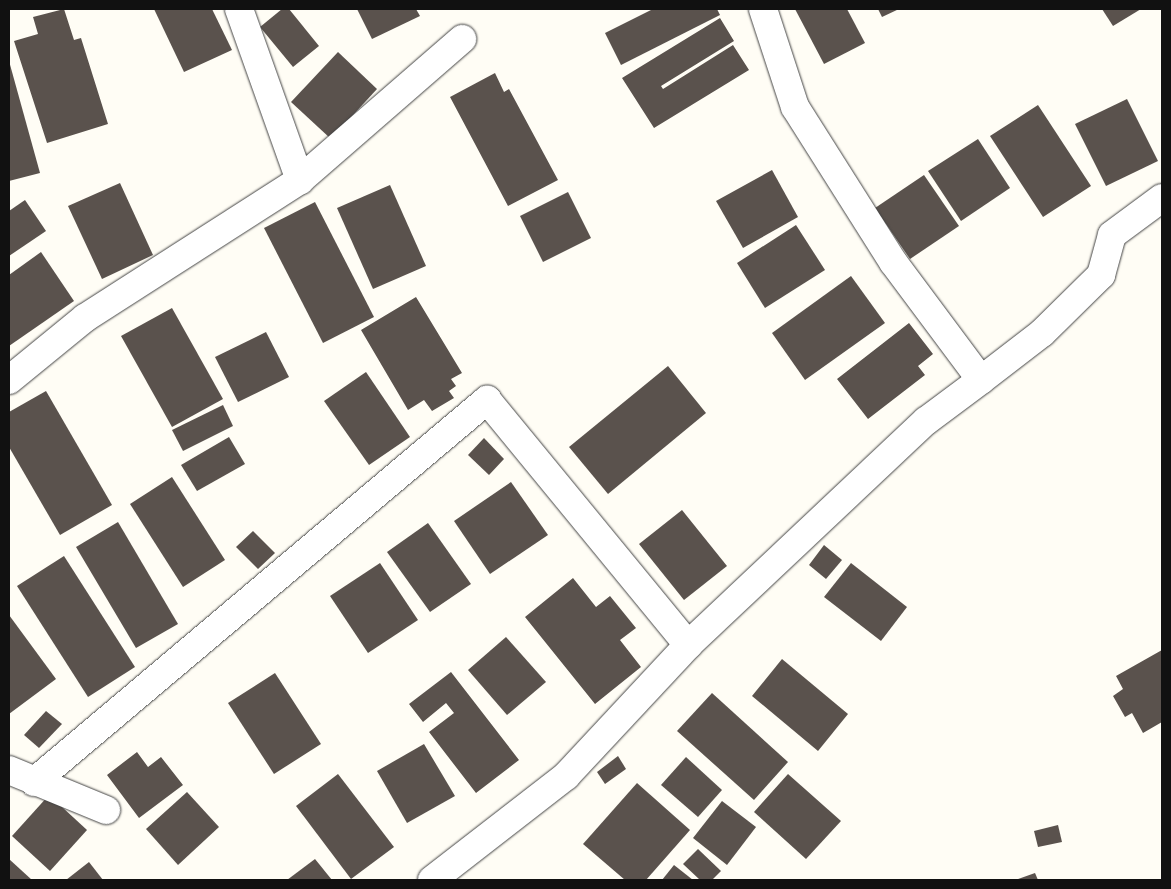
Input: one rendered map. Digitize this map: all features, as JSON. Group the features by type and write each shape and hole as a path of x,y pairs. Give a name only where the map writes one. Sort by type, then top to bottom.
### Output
{"street":[{"path":"239,9 300,180"},
{"path":"763,9 795,107 893,262 981,380"},
{"path":"9,380 85,318 300,180 462,39"},
{"path":"432,880 566,776 688,645 926,421 1042,333 1101,275 1112,235 1162,198"},
{"path":"34,782 487,400 688,645"},
{"path":"9,770 34,782 106,810"}],"building":[{"path":"64,9 74,40 81,38 108,124 47,143 14,41 38,34 33,17"},
{"path":"154,9 212,9 232,50 184,72"},
{"path":"282,9 289,9 319,46 293,67 260,27"},
{"path":"357,9 416,9 420,16 372,39"},
{"path":"653,9 717,9 720,15 621,65 605,33"},
{"path":"795,9 847,9 865,43 824,64"},
{"path":"878,9 899,9 882,17"},
{"path":"1102,9 1141,9 1113,26"},
{"path":"720,18 734,41 661,86 663,89 733,45 749,70 654,128 622,78"},
{"path":"338,52 377,89 331,139 291,102"},
{"path":"9,61 40,173 9,181"},
{"path":"495,73 504,92 509,89 558,180 508,206 450,97"},
{"path":"1127,99 1158,161 1106,186 1075,124"},
{"path":"1038,105 1091,186 1043,217 990,136"},
{"path":"978,139 1010,188 961,221 928,171"},
{"path":"772,170 798,217 743,248 716,201"},
{"path":"924,175 959,226 910,259 875,208"},
{"path":"120,183 153,255 102,279 68,206"},
{"path":"390,185 426,266 373,289 337,208"},
{"path":"568,192 591,238 543,262 520,216"},
{"path":"25,200 46,231 9,256 9,211"},
{"path":"315,202 374,317 323,343 264,228"},
{"path":"796,225 825,270 765,308 737,263"},
{"path":"41,252 74,301 9,346 9,275"},
{"path":"851,276 885,323 805,380 772,333"},
{"path":"416,297 462,373 451,379 456,386 449,391 454,398 432,411 424,400 408,410 361,330"},
{"path":"172,308 223,399 172,427 121,336"},
{"path":"909,323 933,354 918,366 925,375 868,419 837,379"},
{"path":"266,332 289,377 238,402 215,357"},
{"path":"668,366 706,413 608,494 569,447"},
{"path":"366,372 410,437 369,465 324,401"},
{"path":"46,391 112,505 60,535 9,447 9,412"},
{"path":"223,405 233,426 183,451 172,430"},
{"path":"229,437 245,464 197,491 181,465"},
{"path":"484,438 504,459 489,475 468,455"},
{"path":"172,477 225,560 183,587 130,504"},
{"path":"511,482 548,535 490,574 454,521"},
{"path":"682,510 727,566 684,600 639,544"},
{"path":"118,522 178,624 136,648 76,547"},
{"path":"428,523 471,584 430,612 387,552"},
{"path":"253,531 275,553 258,569 236,547"},
{"path":"824,545 842,560 826,579 809,565"},
{"path":"64,556 135,667 88,697 17,586"},
{"path":"380,563 418,620 368,653 330,596"},
{"path":"851,563 907,607 881,641 824,597"},
{"path":"573,578 596,607 610,596 636,628 620,640 641,667 595,704 525,617"},
{"path":"9,615 56,679 9,714"},
{"path":"506,637 546,682 507,715 468,670"},
{"path":"1162,650 1162,722 1143,733 1132,713 1125,717 1113,696 1123,689 1116,676"},
{"path":"782,659 848,714 818,751 752,696"},
{"path":"451,672 519,760 476,793 429,732 454,713 446,703 423,722 409,704"},
{"path":"275,673 321,744 274,774 228,703"},
{"path":"712,693 788,762 754,800 677,731"},
{"path":"46,711 62,724 39,748 24,735"},
{"path":"424,744 455,796 407,823 377,771"},
{"path":"137,752 148,767 161,757 183,785 139,818 107,775"},
{"path":"618,756 626,769 605,784 597,772"},
{"path":"686,757 722,790 698,817 661,785"},
{"path":"338,774 394,847 351,879 296,806"},
{"path":"788,774 841,821 806,859 754,812"},
{"path":"637,783 690,830 646,880 625,880 583,844"},
{"path":"187,792 219,827 178,865 146,829"},
{"path":"49,795 87,830 50,871 12,836"},
{"path":"722,801 756,827 727,865 693,838"},
{"path":"1058,825 1062,842 1038,847 1034,831"},
{"path":"698,849 721,871 712,880 700,880 683,864"},
{"path":"9,859 32,880 9,880"},
{"path":"315,859 332,880 287,880"},
{"path":"89,862 103,880 66,880"},
{"path":"674,865 693,880 662,880"},
{"path":"1035,873 1038,880 1015,880"}]}
